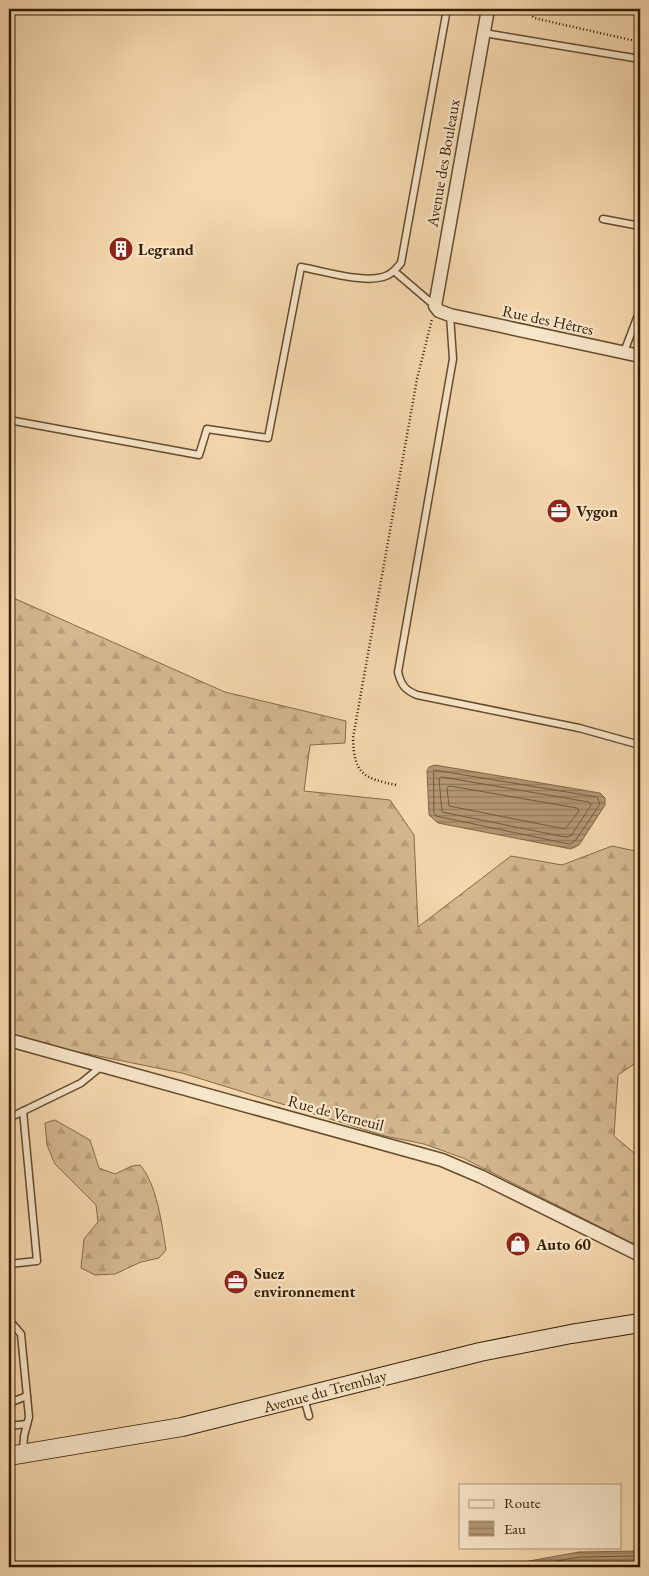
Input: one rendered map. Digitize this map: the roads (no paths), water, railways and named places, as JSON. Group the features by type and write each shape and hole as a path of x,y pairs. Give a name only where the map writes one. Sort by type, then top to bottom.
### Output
{"main road":[{"name":"Avenue du Tremblay","path":"16,1455 161,1431 480,1352 564,1335 640,1323"}],"street":[{"name":"Avenue des Bouleaux","path":"435,306 488,9"},
{"path":"435,306 440,311 450,315"},
{"name":"Rue des Hêtres","path":"450,315 640,356"},
{"name":"Rue de Verneuil","path":"9,1040 442,1160 482,1177 640,1255"}],"lane":[{"path":"9,420 199,455 206,428 268,438 301,267 371,279 385,277 401,263 447,9"},
{"path":"484,33 640,59"},
{"path":"602,219 640,226"},
{"path":"394,271 435,306"},
{"path":"624,352 640,310"},
{"path":"450,315 453,360 398,672 401,684 407,691 417,695 579,728 640,745"},
{"path":"9,1118 82,1083 103,1065"},
{"path":"9,1264 37,1261 23,1112"},
{"path":"9,1320 21,1334 29,1417 16,1455"},
{"path":"9,1403 27,1396"},
{"path":"304,1396 309,1416"},
{"path":"9,1426 27,1424"}],"water":[{"path":"435,765 600,793 605,798 605,805 579,845 571,849 438,823 429,815 427,771 429,767"},
{"path":"640,1551 640,1567 496,1567 579,1552"}],"place":[{"name":"Legrand","path":"121,249"},
{"name":"Vygon","path":"559,511"},
{"name":"Auto 60","path":"518,1244"},
{"name":"Suez environnement","path":"236,1282"}]}
